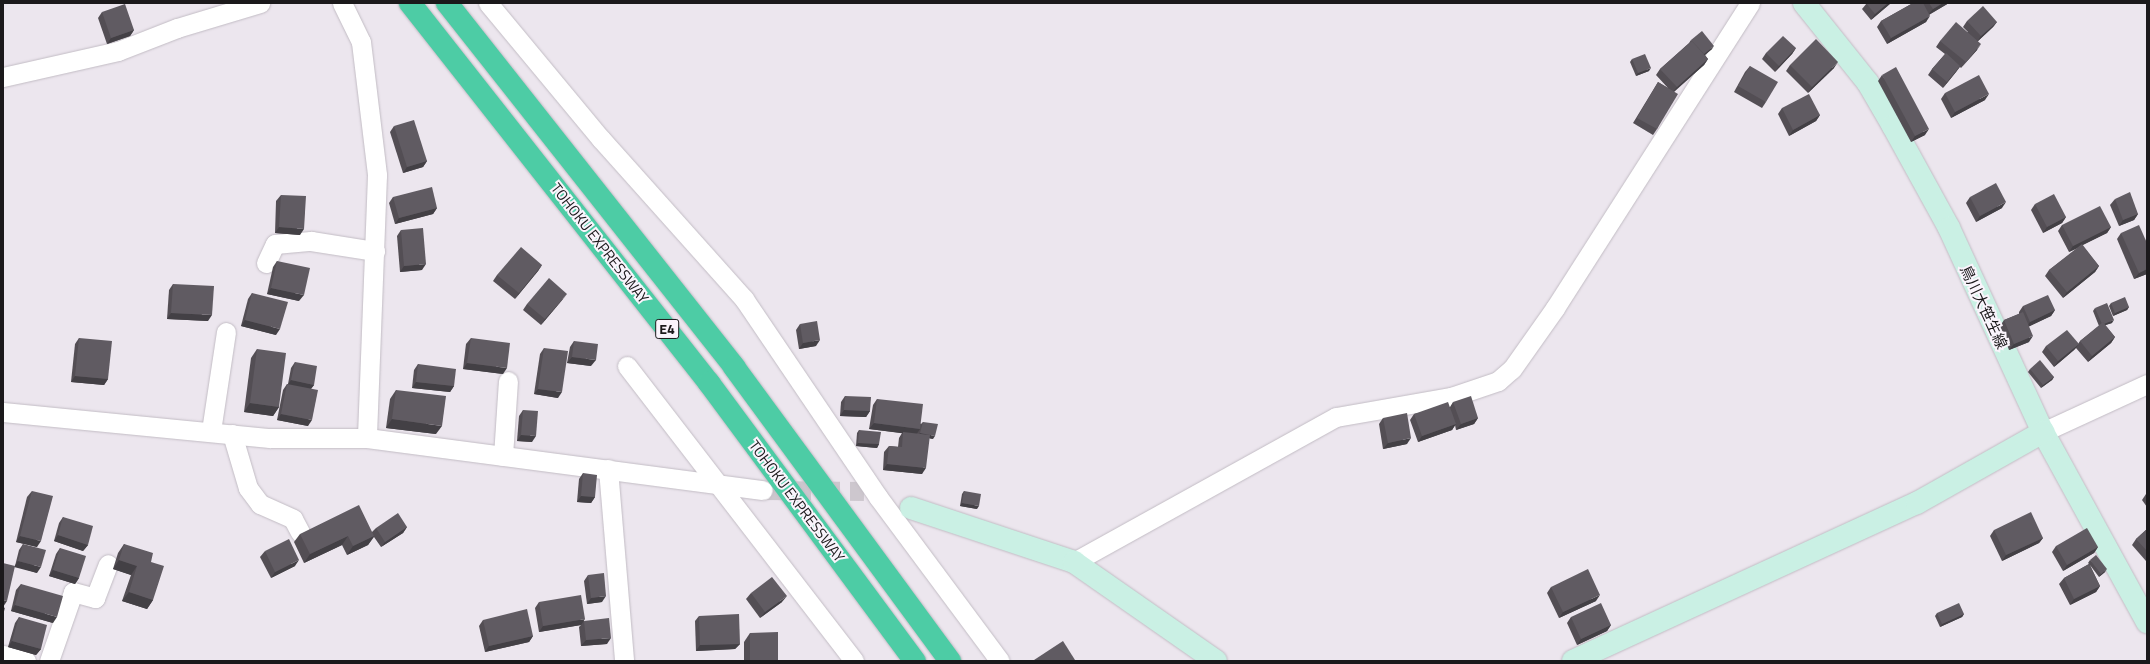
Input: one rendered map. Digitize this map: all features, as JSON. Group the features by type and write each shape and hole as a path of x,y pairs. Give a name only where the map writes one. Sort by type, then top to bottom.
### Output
{"highway":[{"name":"TOHOKU EXPRESSWAY","path":"410,3 709,383 915,661"},
{"name":"TOHOKU EXPRESSWAY","path":"447,3 734,367 950,661"}],"street":[{"path":"3,77 118,51 177,28 260,3"},
{"path":"342,3 360,42 364,61 377,175 376,251 367,438"},
{"path":"488,3 606,145 744,300 871,494 1000,661"},
{"path":"1074,562 1336,417 1451,397 1498,381 1512,369 1555,308 1750,3"},
{"name":"鳥川大笹生線","path":"1804,3 1868,83 1893,126 1949,228 2043,432 2147,622"},
{"path":"266,263 275,244 311,241 376,251"},
{"path":"211,431 226,332"},
{"path":"627,366 854,661"},
{"path":"503,456 508,381"},
{"path":"1573,661 1917,504 2043,432 2147,384"},
{"path":"3,412 211,431 270,438 367,438 608,469 718,486 763,490"},
{"path":"232,434 248,488 260,504 293,519 300,532"},
{"path":"608,469 624,661"},
{"path":"871,494 1074,562 1216,661"},
{"path":"49,661 72,592 95,598 108,564"},
{"path":"3,655 26,661"}],"building":[{"path":"1866,3 1888,3 1875,14"},
{"path":"1913,3 1923,3 1930,16 1891,38 1881,21"},
{"path":"1929,3 1943,3 1933,9"},
{"path":"125,4 134,30 111,38 102,12"},
{"path":"1983,6 1997,22 1981,36 1967,21"},
{"path":"1956,22 1981,44 1966,62 1940,41"},
{"path":"1702,31 1714,46 1704,54 1691,40"},
{"path":"1783,36 1796,48 1779,66 1766,53"},
{"path":"1816,39 1838,62 1812,87 1790,65"},
{"path":"1692,41 1708,59 1677,87 1660,69"},
{"path":"1946,53 1960,66 1947,82 1932,69"},
{"path":"1645,54 1651,68 1638,73 1632,59"},
{"path":"1750,66 1778,82 1766,102 1738,86"},
{"path":"1896,67 1929,129 1915,136 1882,75"},
{"path":"1979,75 1989,94 1955,112 1945,93"},
{"path":"1658,82 1678,94 1657,129 1637,118"},
{"path":"1809,94 1820,115 1793,130 1782,108"},
{"path":"414,120 427,161 407,167 394,126"},
{"path":"1996,183 2006,202 1980,216 1970,197"},
{"path":"432,187 437,208 399,218 393,197"},
{"path":"2130,192 2138,214 2123,220 2115,199"},
{"path":"2054,194 2066,217 2047,227 2035,204"},
{"path":"281,195 306,196 304,229 279,227"},
{"path":"2100,206 2111,227 2073,246 2062,225"},
{"path":"2139,225 2147,243 2147,269 2139,273 2121,233"},
{"path":"423,228 426,264 404,266 401,230"},
{"path":"2082,244 2099,266 2067,292 2049,270"},
{"path":"521,247 542,265 519,293 497,275"},
{"path":"277,261 310,268 304,295 271,288"},
{"path":"549,278 567,294 545,319 527,304"},
{"path":"173,284 214,286 212,315 171,313"},
{"path":"252,293 288,302 280,329 245,320"},
{"path":"2048,295 2055,310 2030,322 2023,306"},
{"path":"2125,297 2129,307 2115,313 2111,303"},
{"path":"2107,303 2114,320 2104,324 2103,322 2102,324 2095,308"},
{"path":"2023,312 2033,336 2014,344 2004,320"},
{"path":"817,321 820,340 803,343 800,324"},
{"path":"2103,322 2115,337 2092,356 2080,341"},
{"path":"2067,330 2079,344 2058,361 2046,346"},
{"path":"79,338 112,341 108,379 75,376"},
{"path":"471,338 510,343 507,368 467,363"},
{"path":"574,341 598,344 596,360 572,357"},
{"path":"544,348 568,351 562,392 538,389"},
{"path":"257,349 286,353 279,407 250,403"},
{"path":"2040,360 2054,377 2043,385 2030,369"},
{"path":"295,362 317,366 314,385 291,380"},
{"path":"418,364 456,369 454,386 416,382"},
{"path":"287,384 318,390 312,420 281,414"},
{"path":"396,390 446,396 442,426 392,419"},
{"path":"845,396 871,397 870,411 844,410"},
{"path":"1471,396 1478,418 1461,424 1453,402"},
{"path":"877,399 923,404 920,429 874,423"},
{"path":"1448,402 1456,424 1422,436 1414,414"},
{"path":"523,410 538,411 536,436 521,435"},
{"path":"1407,413 1411,438 1388,443 1383,418"},
{"path":"923,422 938,424 935,436 920,433"},
{"path":"859,430 881,432 879,444 858,443"},
{"path":"903,432 930,435 926,468 887,464 889,446 902,447"},
{"path":"583,473 597,475 595,497 581,496"},
{"path":"32,491 53,496 41,541 20,536"},
{"path":"964,491 981,494 979,506 962,503"},
{"path":"359,505 374,536 353,546 348,536 310,554 300,534"},
{"path":"2031,512 2043,538 2006,555 1994,530"},
{"path":"398,513 407,527 385,542 376,528"},
{"path":"63,517 93,526 88,545 58,535"},
{"path":"2087,528 2098,547 2067,565 2056,546"},
{"path":"2147,529 2147,551 2136,539"},
{"path":"289,539 299,560 275,572 265,551"},
{"path":"23,544 46,550 41,567 18,561"},
{"path":"124,544 153,553 151,562 164,566 153,600 129,592 137,566 119,560"},
{"path":"60,548 86,556 79,578 53,570"},
{"path":"2096,555 2107,569 2101,574 2090,560"},
{"path":"3,563 15,566 7,601 3,600"},
{"path":"2089,564 2100,586 2074,599 2064,578"},
{"path":"1588,569 1600,595 1563,612 1551,587"},
{"path":"604,573 606,596 591,598 588,575"},
{"path":"772,577 787,596 765,612 751,593"},
{"path":"21,584 63,596 57,617 15,605"},
{"path":"581,595 585,619 543,626 539,602"},
{"path":"1601,603 1611,625 1581,639 1571,617"},
{"path":"1959,603 1964,614 1942,624 1937,613"},
{"path":"527,609 533,636 489,646 483,620"},
{"path":"739,614 740,644 700,645 699,616"},
{"path":"19,617 47,625 41,649 12,641"},
{"path":"609,618 611,638 586,640 584,621"},
{"path":"778,632 778,661 750,661 750,633"},
{"path":"1063,641 1075,660 1034,660"}],"tunnel":[{"path":"763,490 864,491"}]}
